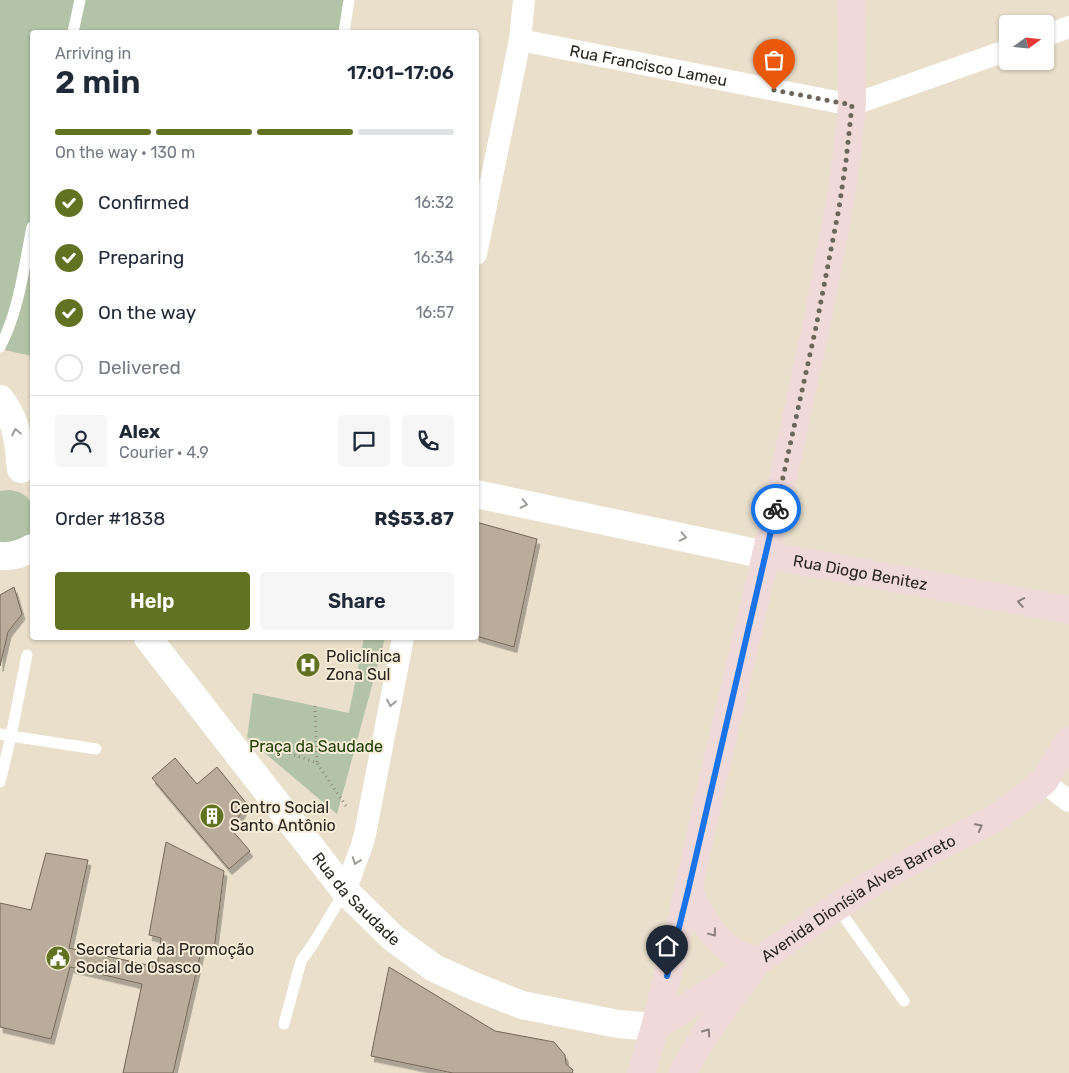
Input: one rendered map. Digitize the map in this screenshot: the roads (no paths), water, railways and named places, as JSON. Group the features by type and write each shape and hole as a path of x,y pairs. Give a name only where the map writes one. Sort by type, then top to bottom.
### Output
{"main road":[{"path":"640,1073 655,1027 766,555 836,226 852,105 852,0"},
{"name":"Rua Diogo Benitez","path":"766,555 1069,610"},
{"path":"1044,780 1069,741"},
{"name":"Avenida Dionísia Alves Barreto","path":"682,1073 705,1034 758,961 874,882 994,819 1044,780"},
{"path":"688,891 716,938 734,952 758,961"},
{"path":"655,1027 758,961"}],"street":[{"path":"479,239 520,40 524,0"},
{"path":"1054,33 1069,28"},
{"name":"Rua Francisco Lameu","path":"520,40 852,105"},
{"path":"852,105 999,53"},
{"path":"0,399 8,409 16,427 18,470"},
{"name":"Rua Diogo Benitez","path":"479,495 766,555"},
{"name":"Rua da Saudade","path":"150,640 345,891 393,938 434,968 522,1005 618,1024 655,1027"},
{"path":"345,891 365,834 403,640"},
{"name":"Avenida Dionísia Alves Barreto","path":"1044,780 1069,757"},
{"path":"1044,780 1069,801"}],"lane":[{"path":"73,30 80,0"},
{"path":"344,30 349,0"},
{"path":"0,347 8,332 16,304 30,237"},
{"path":"0,782 5,735 27,655"},
{"path":"5,735 96,750"},
{"path":"284,1024 300,961 313,944 345,891"},
{"path":"837,907 904,1001"}],"place":[{"name":"Policlínica Zona Sul","path":"308,665"},
{"name":"Centro Social Santo Antônio","path":"212,816"},
{"name":"Secretaria da Promoção Social de Osasco","path":"58,958"}],"park label":[{"name":"Praça da Saudade","path":"316,746"}]}
